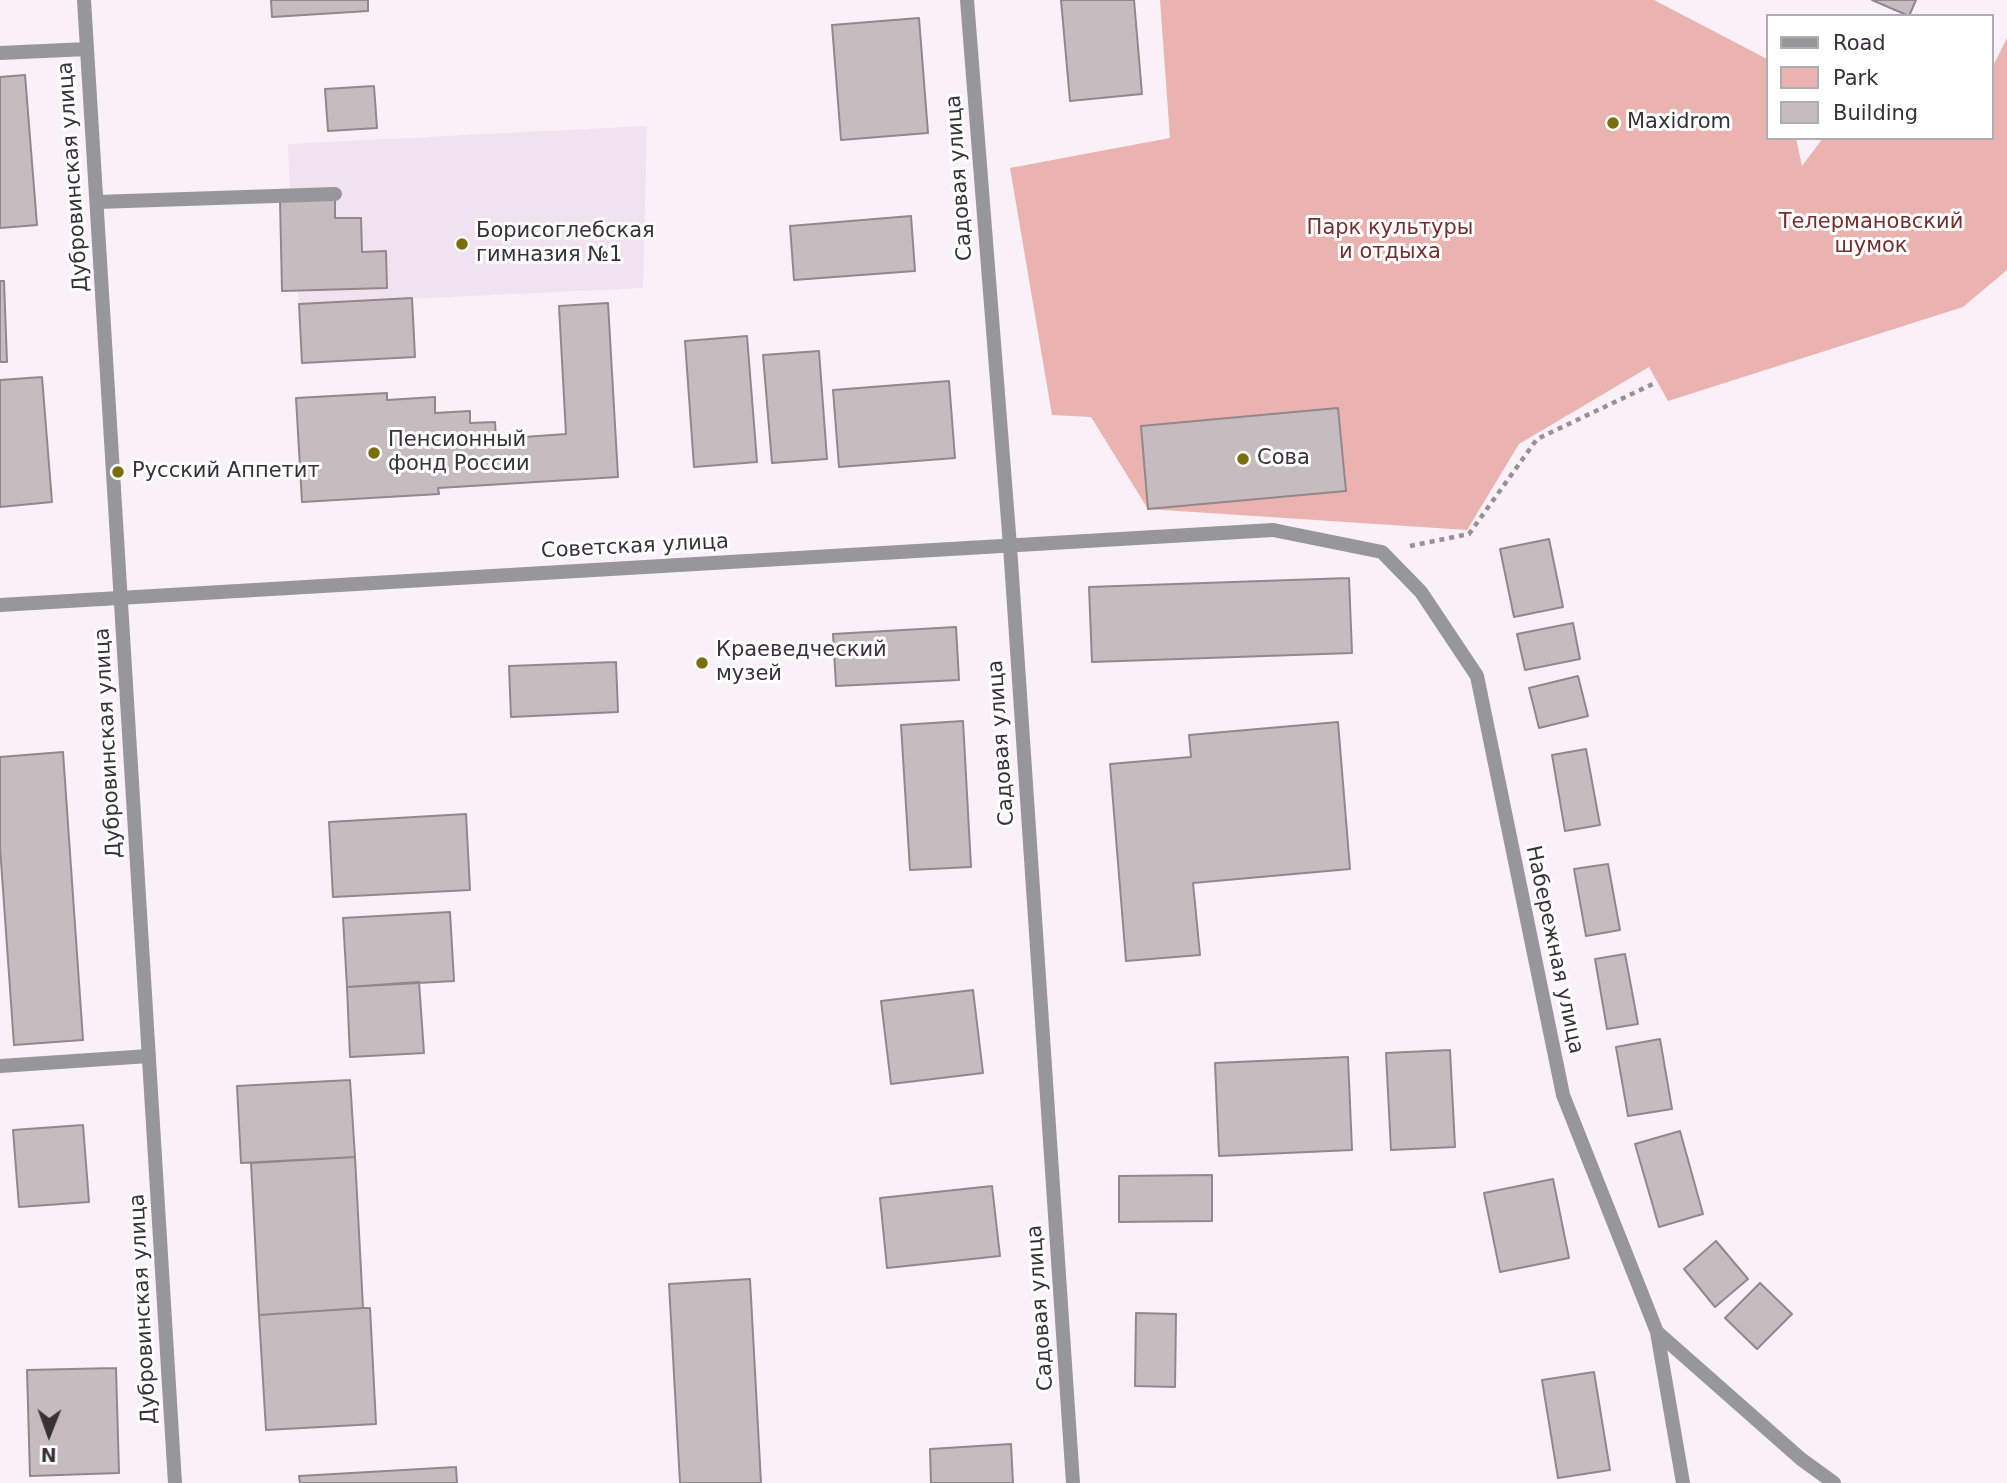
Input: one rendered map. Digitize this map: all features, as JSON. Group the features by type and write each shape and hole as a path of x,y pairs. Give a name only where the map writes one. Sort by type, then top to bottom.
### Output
{"street":[{"name":"Дубровинская улица","path":"84,0 175,1483"},
{"name":"Садовая улица","path":"967,0 1010,546 1073,1483"},
{"path":"0,53 87,49"},
{"path":"97,202 335,194"},
{"name":"Советская улица","path":"0,605 1273,530 1382,552"},
{"name":"Набережная улица","path":"1382,552 1421,592 1477,676 1563,1095 1657,1332 1684,1483"},
{"path":"0,1066 149,1056"},
{"path":"1657,1332 1801,1459 1834,1483"}],"path":[{"path":"1382,552 1469,534 1538,439 1657,382"}],"shaded area":[{"name":"Борисоглебская гимназия №1","path":"647,126 643,288 299,304 298,291 282,291 280,200 290,199 288,144"}],"green space":[{"name":"Парк культуры и отдыха","path":"1160,0 1654,0 1766,58 1766,140 1796,140 1802,166 1822,140 1993,140 1993,66 2007,38 2007,270 1963,307 1668,401 1649,367 1519,444 1467,530 1148,509 1091,417 1052,415 1010,168 1170,138"}],"building":[{"path":"271,0 368,0 368,11 272,17"},
{"path":"1061,0 1134,0 1142,94 1070,101"},
{"path":"1872,0 1916,0 1910,14"},
{"path":"919,18 928,133 841,140 832,25"},
{"path":"25,75 37,225 0,228 0,77"},
{"path":"374,86 377,128 328,131 325,89"},
{"path":"335,199 335,218 361,218 362,252 386,251 387,288 282,291 280,200"},
{"path":"911,216 915,271 794,280 790,226"},
{"path":"0,281 4,281 7,362 0,362"},
{"path":"412,298 415,357 302,363 299,304"},
{"path":"608,303 618,477 438,488 439,494 302,502 296,398 387,393 387,400 435,397 435,413 470,411 470,423 495,422 496,439 566,434 559,306"},
{"path":"747,336 757,462 694,467 685,341"},
{"path":"819,351 827,459 772,463 763,355"},
{"path":"42,377 52,502 0,507 0,380"},
{"path":"949,381 955,458 839,467 833,390"},
{"name":"Сова","path":"1338,408 1346,491 1148,509 1141,426"},
{"path":"1549,539 1563,607 1514,617 1500,549"},
{"path":"1349,578 1352,653 1092,662 1089,587"},
{"path":"1573,623 1580,659 1525,670 1517,634"},
{"path":"956,627 959,680 836,686 833,634"},
{"path":"616,662 618,712 511,717 509,666"},
{"path":"1578,676 1588,716 1539,728 1529,688"},
{"path":"963,721 971,867 910,870 901,725"},
{"path":"1338,722 1350,869 1193,883 1200,955 1126,961 1110,764 1191,757 1189,735"},
{"path":"1586,749 1600,825 1565,831 1552,755"},
{"path":"63,752 83,1040 14,1045 0,847 0,757"},
{"path":"466,814 470,890 333,897 329,822"},
{"path":"1608,864 1620,930 1586,936 1574,869"},
{"path":"450,912 454,981 347,987 343,918"},
{"path":"1625,954 1638,1024 1607,1029 1595,959"},
{"path":"419,982 424,1053 350,1057 347,987"},
{"path":"973,990 983,1073 891,1084 881,1001"},
{"path":"1660,1039 1672,1109 1628,1116 1616,1047"},
{"path":"1450,1050 1455,1147 1391,1150 1386,1053"},
{"path":"1348,1057 1352,1150 1219,1156 1215,1063"},
{"path":"350,1080 355,1157 241,1163 237,1086"},
{"path":"83,1125 89,1202 19,1207 13,1130"},
{"path":"1680,1131 1703,1214 1659,1227 1635,1144"},
{"path":"355,1157 363,1308 259,1315 251,1163"},
{"path":"1212,1175 1212,1221 1119,1222 1119,1176"},
{"path":"1553,1179 1569,1258 1500,1272 1484,1193"},
{"path":"992,1186 1000,1256 887,1268 880,1198"},
{"path":"1716,1241 1748,1279 1715,1307 1684,1269"},
{"path":"750,1279 761,1483 680,1483 669,1284"},
{"path":"1760,1283 1792,1314 1757,1349 1725,1318"},
{"path":"370,1308 376,1424 266,1430 259,1315"},
{"path":"1136,1313 1176,1314 1175,1387 1135,1386"},
{"path":"116,1368 119,1473 30,1476 27,1370"},
{"path":"1594,1372 1610,1470 1558,1478 1542,1380"},
{"path":"1011,1444 1013,1483 931,1483 930,1449"},
{"path":"456,1467 457,1483 300,1483 299,1476"}],"place":[{"name":"Maxidrom","path":"1613,123"},
{"name":"Борисоглебская гимназия №1","path":"462,244"},
{"name":"Пенсионный фонд России","path":"374,453"},
{"name":"Сова","path":"1243,459"},
{"name":"Русский Аппетит","path":"118,472"},
{"name":"Краеведческий музей","path":"702,663"}],"park label":[{"name":"Телермановский шумок","path":"1871,235"}]}
